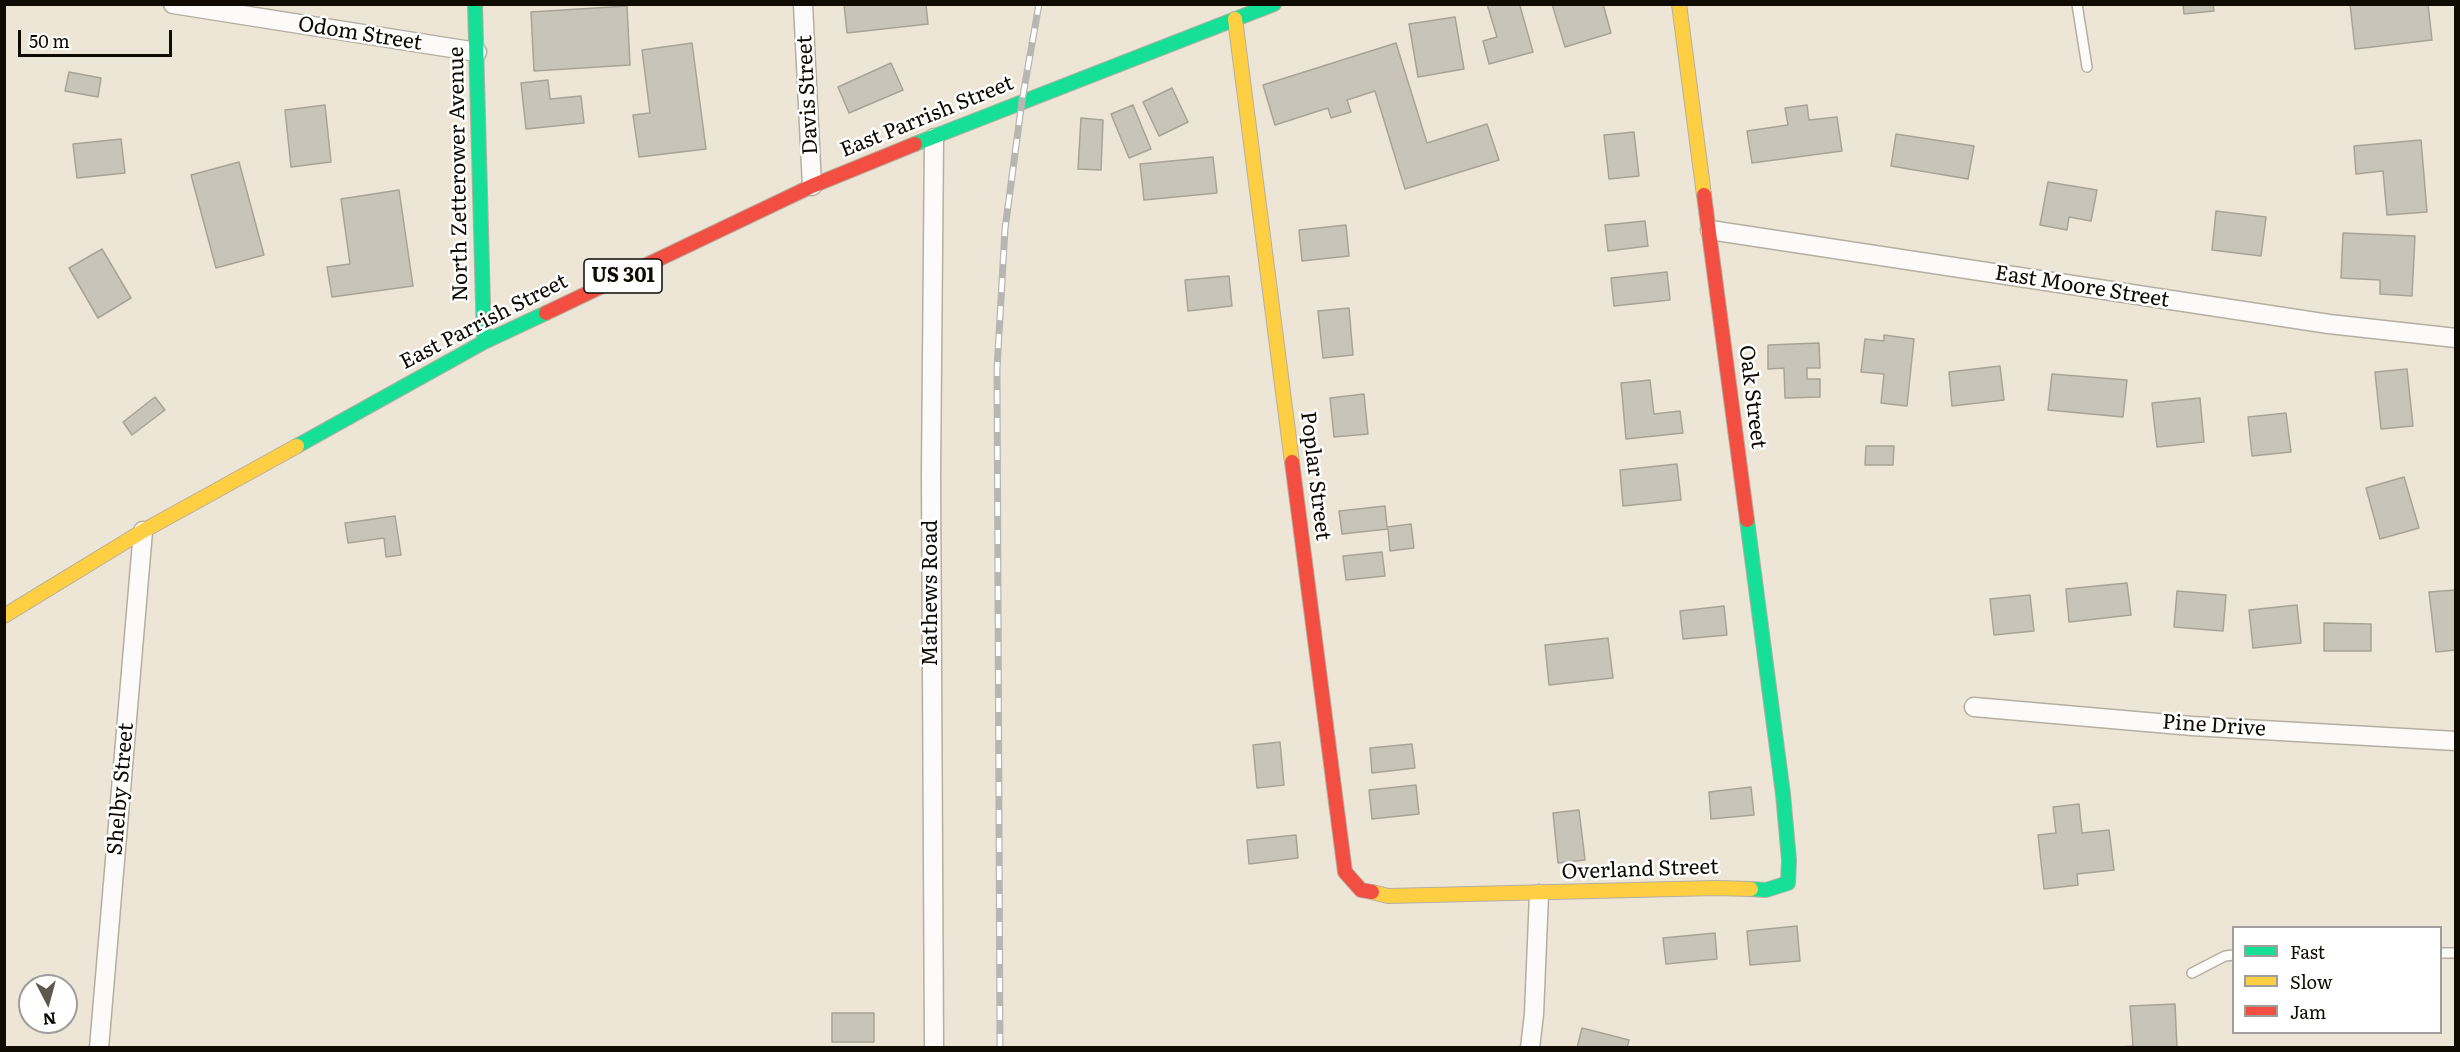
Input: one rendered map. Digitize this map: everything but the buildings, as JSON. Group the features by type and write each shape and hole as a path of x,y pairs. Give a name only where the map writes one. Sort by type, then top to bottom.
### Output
{"street":[{"name":"Odom Street","path":"173,4 477,52"},
{"name":"North Zetterower Avenue","path":"475,4 484,342"},
{"name":"Davis Street","path":"803,4 812,186"},
{"name":"East Parrish Street","path":"4,616 143,531 484,342 812,186 1022,101 1274,4"},
{"name":"Oak Street","path":"1679,4 1783,794"},
{"name":"Poplar Street","path":"1235,19 1345,872 1362,890 1388,896 1403,896"},
{"name":"Mathews Road","path":"934,138 931,474 934,1047"},
{"name":"East Moore Street","path":"1710,230 2329,324 2456,338"},
{"name":"Shelby Street","path":"99,1047 143,531"},
{"name":"Pine Drive","path":"1974,707 2192,726 2456,741"},
{"name":"Overland Street","path":"1403,896 1716,888 1766,890 1788,883 1789,860 1783,794"},
{"path":"1530,1047 1534,1014 1539,894"}],"lane":[{"path":"2077,4 2087,67"},
{"path":"2192,973 2225,956 2232,955"}],"railway":[{"path":"1000,1048 997,369 1005,229 1022,101 1039,4"}],"traffic: fast":[{"path":"475,4 484,342"},
{"path":"915,144 1274,4"},
{"path":"297,446 484,342 546,313"},
{"path":"1747,520 1783,794 1789,860 1788,883 1766,890 1751,889"}],"traffic: slow":[{"path":"1679,4 1704,195"},
{"path":"1235,19 1292,462"},
{"path":"4,616 143,531 297,446"},
{"path":"1372,892 1388,896 1751,889"}],"traffic: jam":[{"path":"546,313 812,186 915,144"},
{"path":"1704,195 1747,520"},
{"path":"1292,462 1345,872 1361,890 1372,892"}]}
